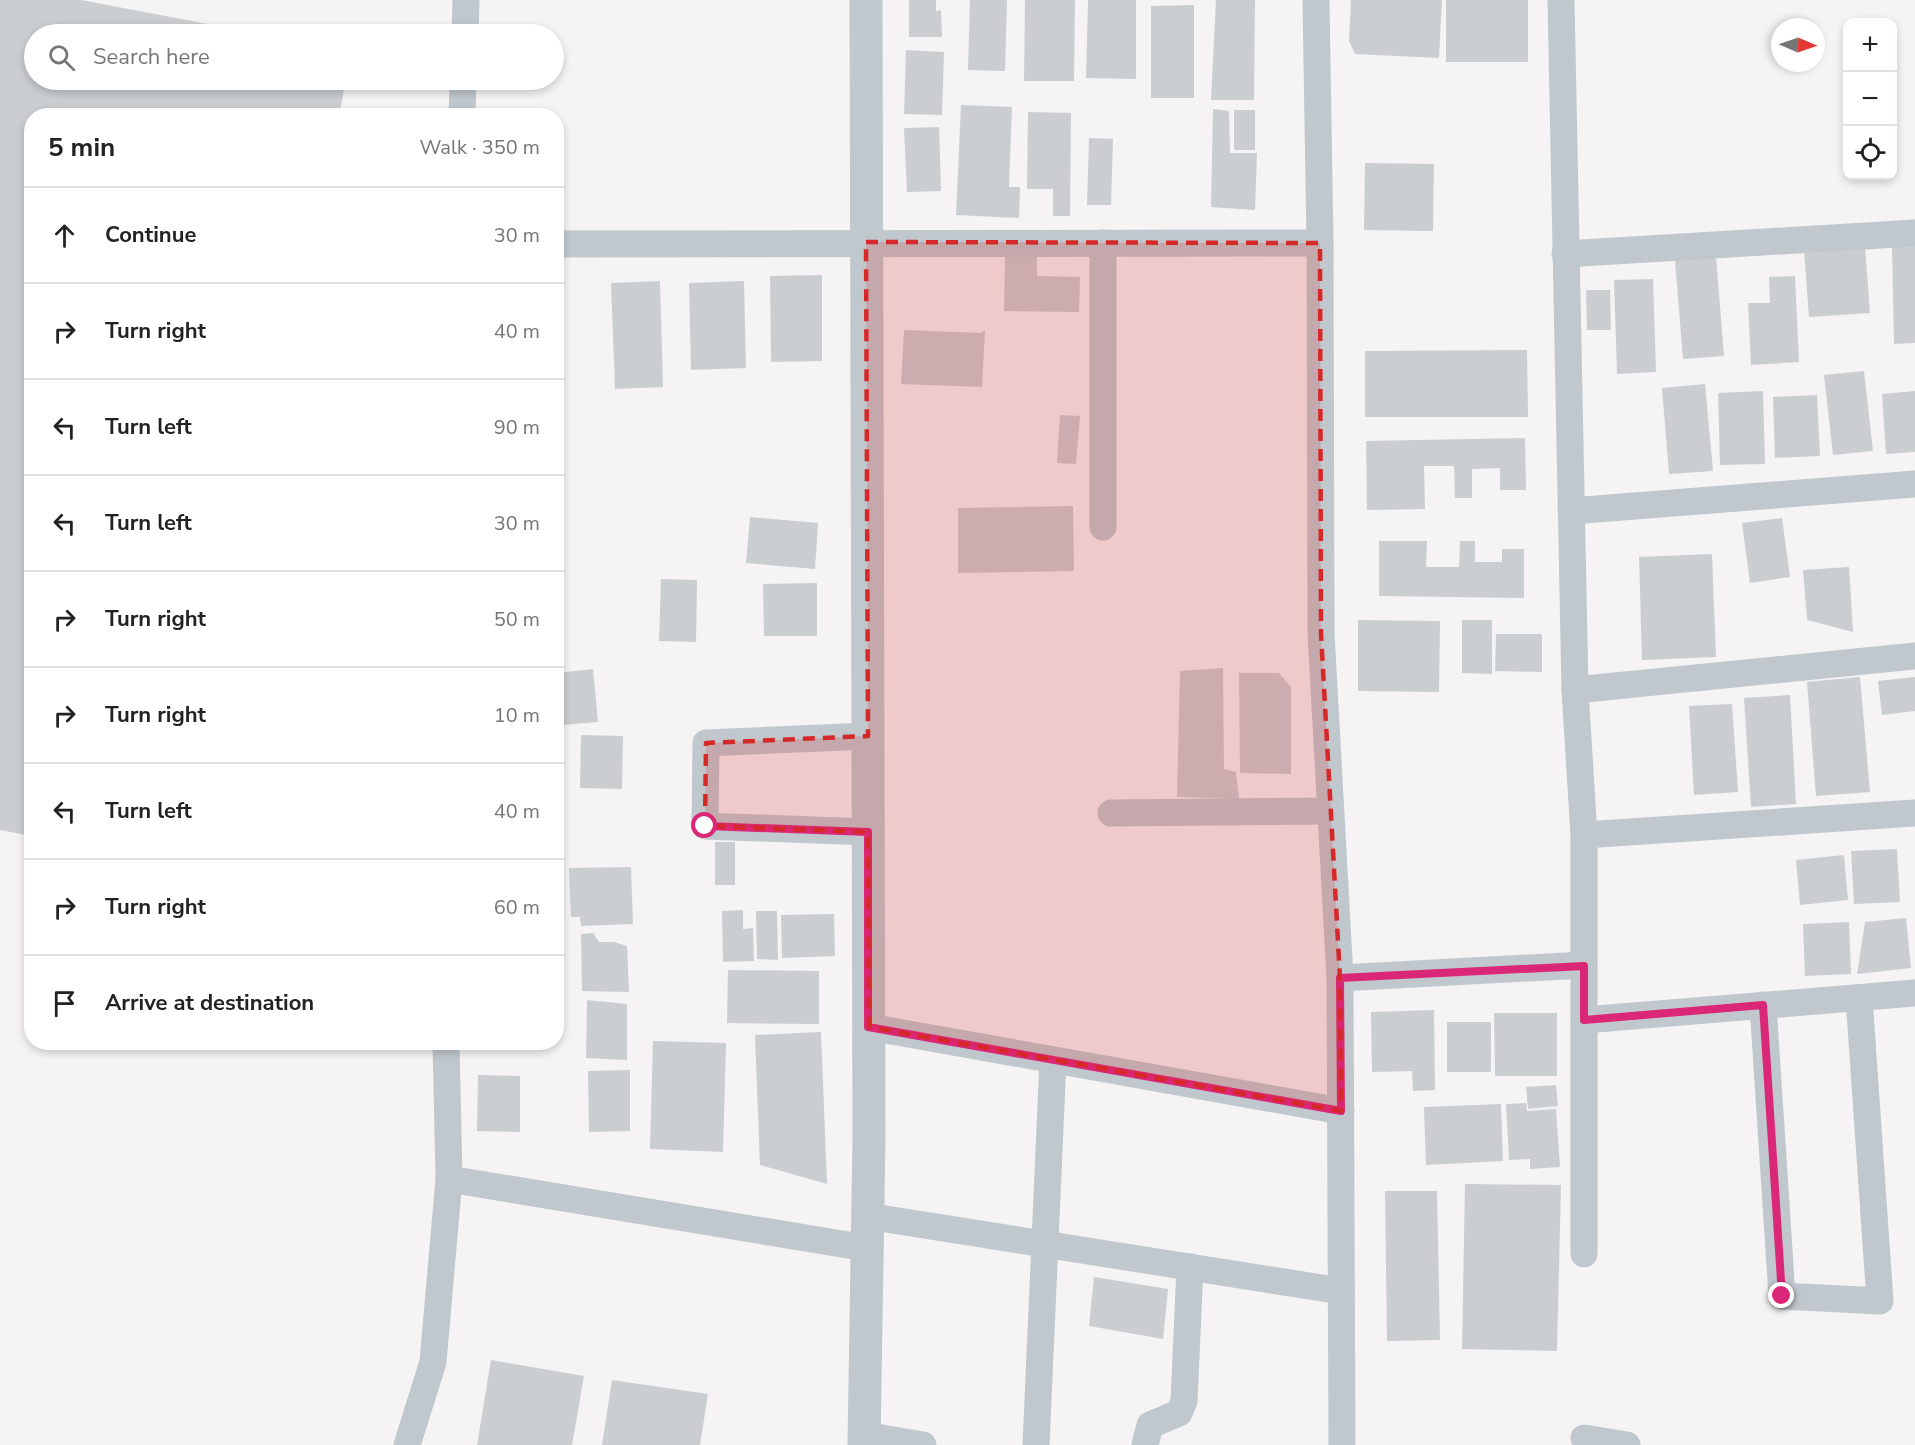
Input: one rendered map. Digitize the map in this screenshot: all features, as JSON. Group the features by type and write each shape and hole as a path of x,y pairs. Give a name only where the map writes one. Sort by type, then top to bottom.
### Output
{"street":[{"path":"465,24 466,0"},
{"path":"866,0 868,1027 864,1440 923,1445"},
{"path":"1316,0 1320,243 1321,633 1340,978 1342,1445"},
{"path":"1561,0 1575,690 1584,835 1584,1254"},
{"path":"462,108 463,90"},
{"path":"1565,254 1915,233"},
{"path":"1103,243 1103,527"},
{"path":"564,244 1320,243"},
{"path":"1571,511 1915,484"},
{"path":"1575,690 1915,656"},
{"path":"868,736 706,742 705,826 868,832"},
{"path":"1111,813 1330,811"},
{"path":"1584,835 1915,813"},
{"path":"1340,978 1584,966"},
{"path":"1584,1020 1915,993"},
{"path":"1763,1005 1782,1296 1880,1301 1859,998"},
{"path":"868,1027 1341,1111"},
{"path":"407,1445 433,1362 448,1179 446,1050"},
{"path":"1036,1445 1053,1060"},
{"path":"448,1179 867,1232 1045,1244 1341,1292"},
{"path":"1145,1445 1150,1425 1179,1413 1184,1401 1190,1267"},
{"path":"1584,1438 1627,1445"}],"highlighted area":[{"path":"866,242 1320,243 1321,633 1340,978 1341,1111 869,1027 868,832 705,826 706,743 868,736"}],"building":[{"path":"0,0 81,0 208,24 24,24 24,90 344,90 341,108 24,108 24,834 0,830"},
{"path":"909,0 936,0 936,11 941,10 942,37 909,37"},
{"path":"970,0 1007,0 1005,71 968,70"},
{"path":"1025,0 1075,0 1074,81 1024,81"},
{"path":"1088,0 1136,0 1136,79 1086,78"},
{"path":"1216,0 1255,0 1254,100 1211,100"},
{"path":"1351,0 1442,0 1439,58 1355,54 1349,41"},
{"path":"1446,0 1528,0 1528,62 1446,62"},
{"path":"1194,5 1194,98 1151,98 1151,6"},
{"path":"906,50 944,52 942,115 904,114"},
{"path":"961,105 1012,107 1009,187 1020,187 1019,218 956,215"},
{"path":"1213,109 1229,111 1230,153 1257,153 1255,210 1211,207"},
{"path":"1234,110 1255,110 1255,150 1234,150"},
{"path":"1028,112 1071,113 1070,216 1053,216 1053,189 1027,189"},
{"path":"939,127 941,191 907,192 904,128"},
{"path":"1089,138 1113,139 1111,205 1087,205"},
{"path":"1365,163 1434,164 1433,231 1364,230"},
{"path":"1865,246 1870,313 1809,317 1804,250"},
{"path":"1915,246 1915,343 1894,344 1892,247"},
{"path":"1005,253 1037,254 1037,276 1080,277 1079,312 1004,311"},
{"path":"1716,256 1724,356 1683,359 1675,260"},
{"path":"822,275 822,361 771,362 770,276"},
{"path":"1795,276 1799,362 1751,365 1748,303 1770,303 1769,277"},
{"path":"1653,279 1656,372 1617,374 1614,280"},
{"path":"660,281 663,387 615,389 611,283"},
{"path":"744,281 746,368 691,370 689,283"},
{"path":"1586,290 1610,290 1611,330 1587,330"},
{"path":"904,330 981,333 985,330 982,387 901,384"},
{"path":"1527,350 1528,417 1365,417 1365,351"},
{"path":"1864,371 1873,451 1833,455 1824,375"},
{"path":"1705,384 1713,471 1669,474 1662,388"},
{"path":"1763,391 1765,464 1720,465 1718,393"},
{"path":"1915,391 1915,452 1886,454 1882,394"},
{"path":"1817,395 1820,456 1775,458 1773,397"},
{"path":"1060,415 1080,416 1076,464 1057,463"},
{"path":"1525,438 1526,490 1500,490 1500,468 1472,469 1472,498 1455,498 1454,466 1424,466 1425,509 1367,510 1366,441"},
{"path":"1073,506 1074,571 958,573 958,508"},
{"path":"750,517 818,523 815,569 746,563"},
{"path":"1782,518 1790,577 1750,583 1742,523"},
{"path":"1379,541 1427,541 1426,567 1459,567 1460,541 1475,541 1475,562 1502,562 1502,549 1524,549 1524,598 1379,596"},
{"path":"1712,554 1716,657 1642,660 1639,557"},
{"path":"1849,567 1853,632 1807,620 1803,570"},
{"path":"661,579 697,580 696,642 659,641"},
{"path":"817,583 817,636 764,636 763,584"},
{"path":"1358,620 1440,621 1439,692 1358,691"},
{"path":"1462,620 1492,620 1492,674 1462,673"},
{"path":"1496,634 1542,634 1542,672 1495,671"},
{"path":"1223,668 1224,769 1236,772 1239,799 1177,797 1180,671"},
{"path":"593,669 598,722 564,725 564,672"},
{"path":"1239,673 1279,673 1291,687 1291,774 1240,773"},
{"path":"1860,677 1870,792 1816,796 1807,682"},
{"path":"1915,677 1915,711 1882,715 1878,681"},
{"path":"1790,695 1796,804 1751,807 1744,698"},
{"path":"1732,704 1738,792 1694,795 1689,706"},
{"path":"581,735 623,736 622,789 580,788"},
{"path":"715,842 735,842 735,885 715,885"},
{"path":"1897,849 1900,902 1854,904 1851,851"},
{"path":"1844,855 1848,900 1800,905 1796,860"},
{"path":"631,867 633,924 581,926 580,917 571,917 569,868"},
{"path":"743,910 743,929 753,928 754,961 723,962 722,911"},
{"path":"756,911 777,911 778,960 757,959"},
{"path":"834,914 835,956 782,958 781,915"},
{"path":"1906,918 1911,968 1857,974 1865,922"},
{"path":"1849,922 1851,974 1805,976 1803,924"},
{"path":"593,933 599,942 614,942 627,946 629,992 582,991 581,934"},
{"path":"728,970 819,971 819,1024 727,1023"},
{"path":"587,1000 627,1004 627,1060 586,1058"},
{"path":"1434,1010 1435,1090 1413,1091 1412,1071 1372,1072 1371,1012"},
{"path":"1494,1013 1557,1013 1557,1076 1495,1076"},
{"path":"1447,1022 1491,1022 1491,1072 1447,1072"},
{"path":"821,1032 827,1184 760,1165 755,1035"},
{"path":"653,1041 726,1043 723,1152 650,1149"},
{"path":"630,1070 630,1131 589,1132 588,1071"},
{"path":"478,1075 520,1076 520,1132 477,1131"},
{"path":"1556,1085 1558,1106 1528,1109 1526,1087"},
{"path":"1526,1103 1527,1111 1556,1109 1560,1167 1530,1169 1530,1159 1509,1160 1506,1104"},
{"path":"1501,1104 1503,1161 1426,1165 1424,1107"},
{"path":"1465,1184 1561,1185 1557,1351 1462,1349"},
{"path":"1385,1191 1437,1191 1440,1340 1387,1341"},
{"path":"1094,1277 1168,1289 1163,1339 1089,1326"},
{"path":"491,1360 584,1376 572,1445 477,1445"},
{"path":"612,1380 708,1394 700,1445 602,1445"}],"route":[{"path":"705,826 868,832 868,1027 1341,1111 1340,978 1584,966 1584,1020 1763,1005 1782,1296"}]}
